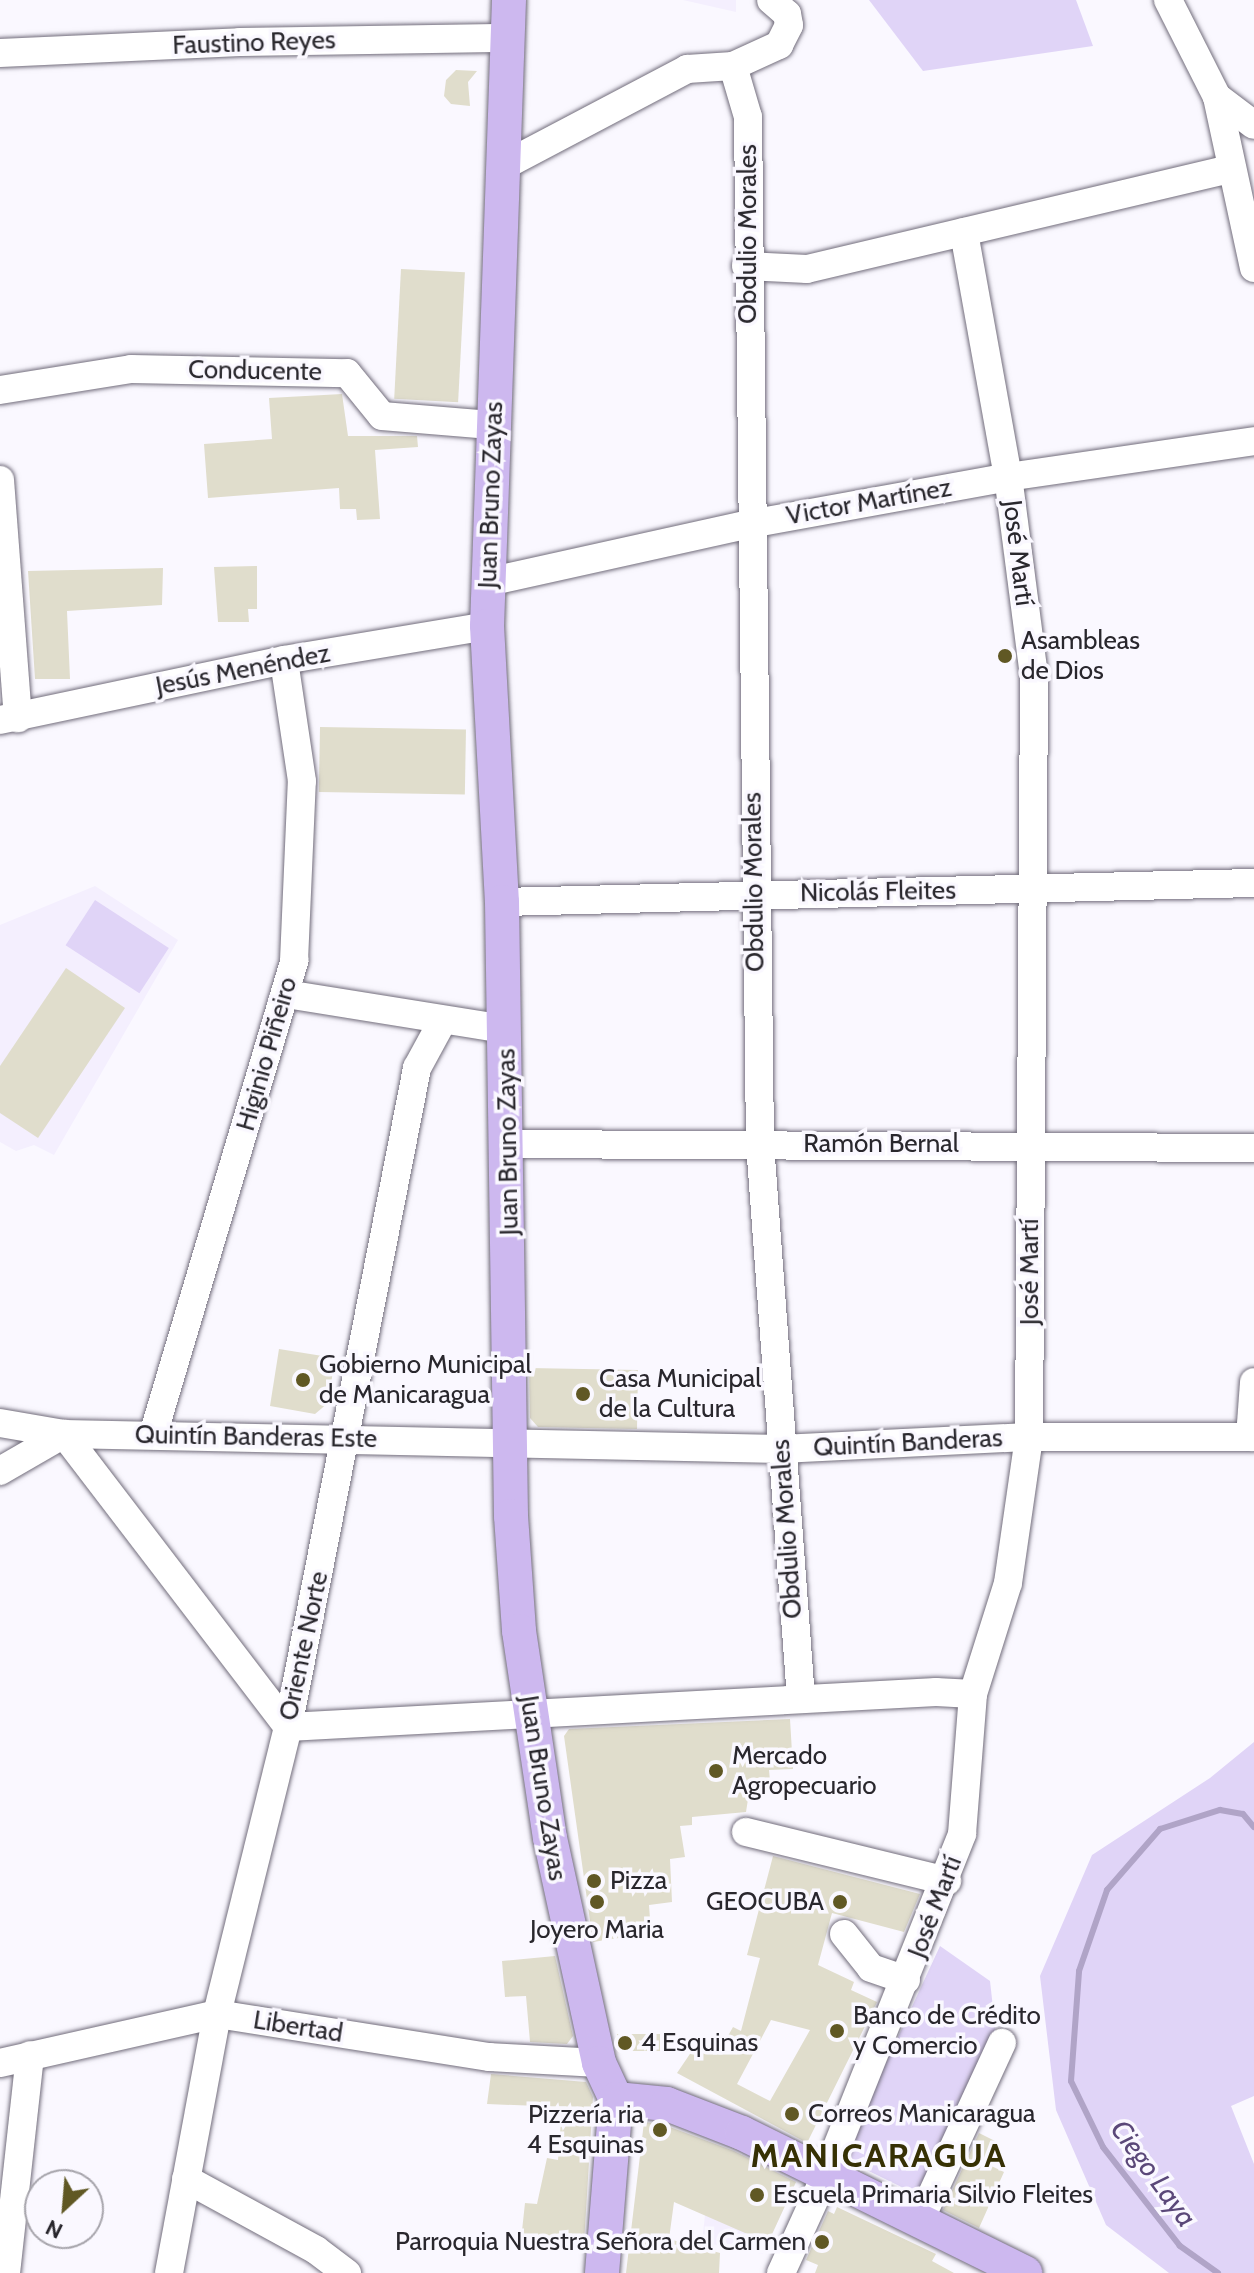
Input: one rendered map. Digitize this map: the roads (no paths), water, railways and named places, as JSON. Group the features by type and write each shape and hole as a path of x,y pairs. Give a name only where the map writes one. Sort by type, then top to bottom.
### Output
{"main road":[{"name":"Juan Bruno Zayas","path":"509,0 507,164 491,425 487,626 502,902 515,1574 531,1715 566,1923 599,2063 616,2099 602,2273"},
{"path":"616,2099 667,2104 827,2172 1025,2273"}],"street":[{"path":"507,164 687,69 733,66 788,35 787,14 771,0"},
{"path":"1168,0 1217,97 1254,268"},
{"name":"Faustino Reyes","path":"0,53 240,42 509,38"},
{"name":"Obdulio Morales","path":"733,66 748,117 746,266 753,894 760,1144 801,1698"},
{"path":"1217,97 1254,125"},
{"path":"746,266 807,269 1231,169"},
{"name":"José Martí","path":"781,2273 827,2172 947,1881 962,1834 973,1694 1008,1583 1029,1437 1034,676 1008,477 964,232"},
{"name":"Conducente","path":"0,390 131,369 347,373 382,416 491,425"},
{"name":"Victor Martínez","path":"488,582 750,524 1008,477 1254,441"},
{"path":"0,480 9,719"},
{"name":"Jesús Menéndez","path":"9,719 284,660 487,626"},
{"name":"Higinio Piñeiro","path":"153,1435 294,961 302,781 284,660"},
{"name":"Nicolás Fleites","path":"502,902 1254,883"},
{"path":"286,994 442,1022 505,1029"},
{"name":"Oriente Norte","path":"169,2273 217,2014 288,1727 417,1068 442,1022"},
{"name":"Ramón Bernal","path":"509,1144 1030,1144 1254,1148"},
{"path":"1252,1437 1254,1382"},
{"name":"Quintín Banderas Este","path":"0,1423 64,1434 513,1444"},
{"path":"0,1471 64,1434 288,1727 801,1698 973,1694"},
{"name":"Quintín Banderas","path":"513,1444 781,1449 1029,1437 1252,1437"},
{"path":"746,1832 947,1881"},
{"path":"844,1934 871,1968 906,1980"},
{"name":"Libertad","path":"0,2063 217,2014 489,2057 599,2063"},
{"path":"921,2218 1002,2043"},
{"path":"6,2273 30,2055"},
{"path":"186,2179 316,2250 347,2273"}],"waterway":[{"name":"Ciego Laya","path":"1218,2273 1180,2246 1103,2147 1071,2081 1079,1971 1107,1890 1160,1829 1220,1810 1243,1814 1254,1827"}],"place":[{"name":"Asambleas de Dios","path":"1005,656"},
{"name":"Gobierno Municipal de Manicaragua","path":"303,1380"},
{"name":"Casa Municipal de la Cultura","path":"583,1394"},
{"name":"Mercado Agropecuario","path":"716,1771"},
{"name":"Pizza","path":"594,1881"},
{"name":"Joyero Maria","path":"597,1902"},
{"name":"GEOCUBA","path":"840,1902"},
{"name":"Banco de Crédito y Comercio","path":"837,2031"},
{"name":"4 Esquinas","path":"625,2043"},
{"name":"Correos Manicaragua","path":"792,2114"},
{"name":"Pizzería ria 4 Esquinas","path":"660,2130"},
{"name":"Escuela Primaria Silvio Fleites","path":"757,2195"},
{"name":"Parroquia Nuestra Señora del Carmen","path":"822,2242"}],"district":[{"name":"MANICARAGUA","path":"879,2156"}]}
